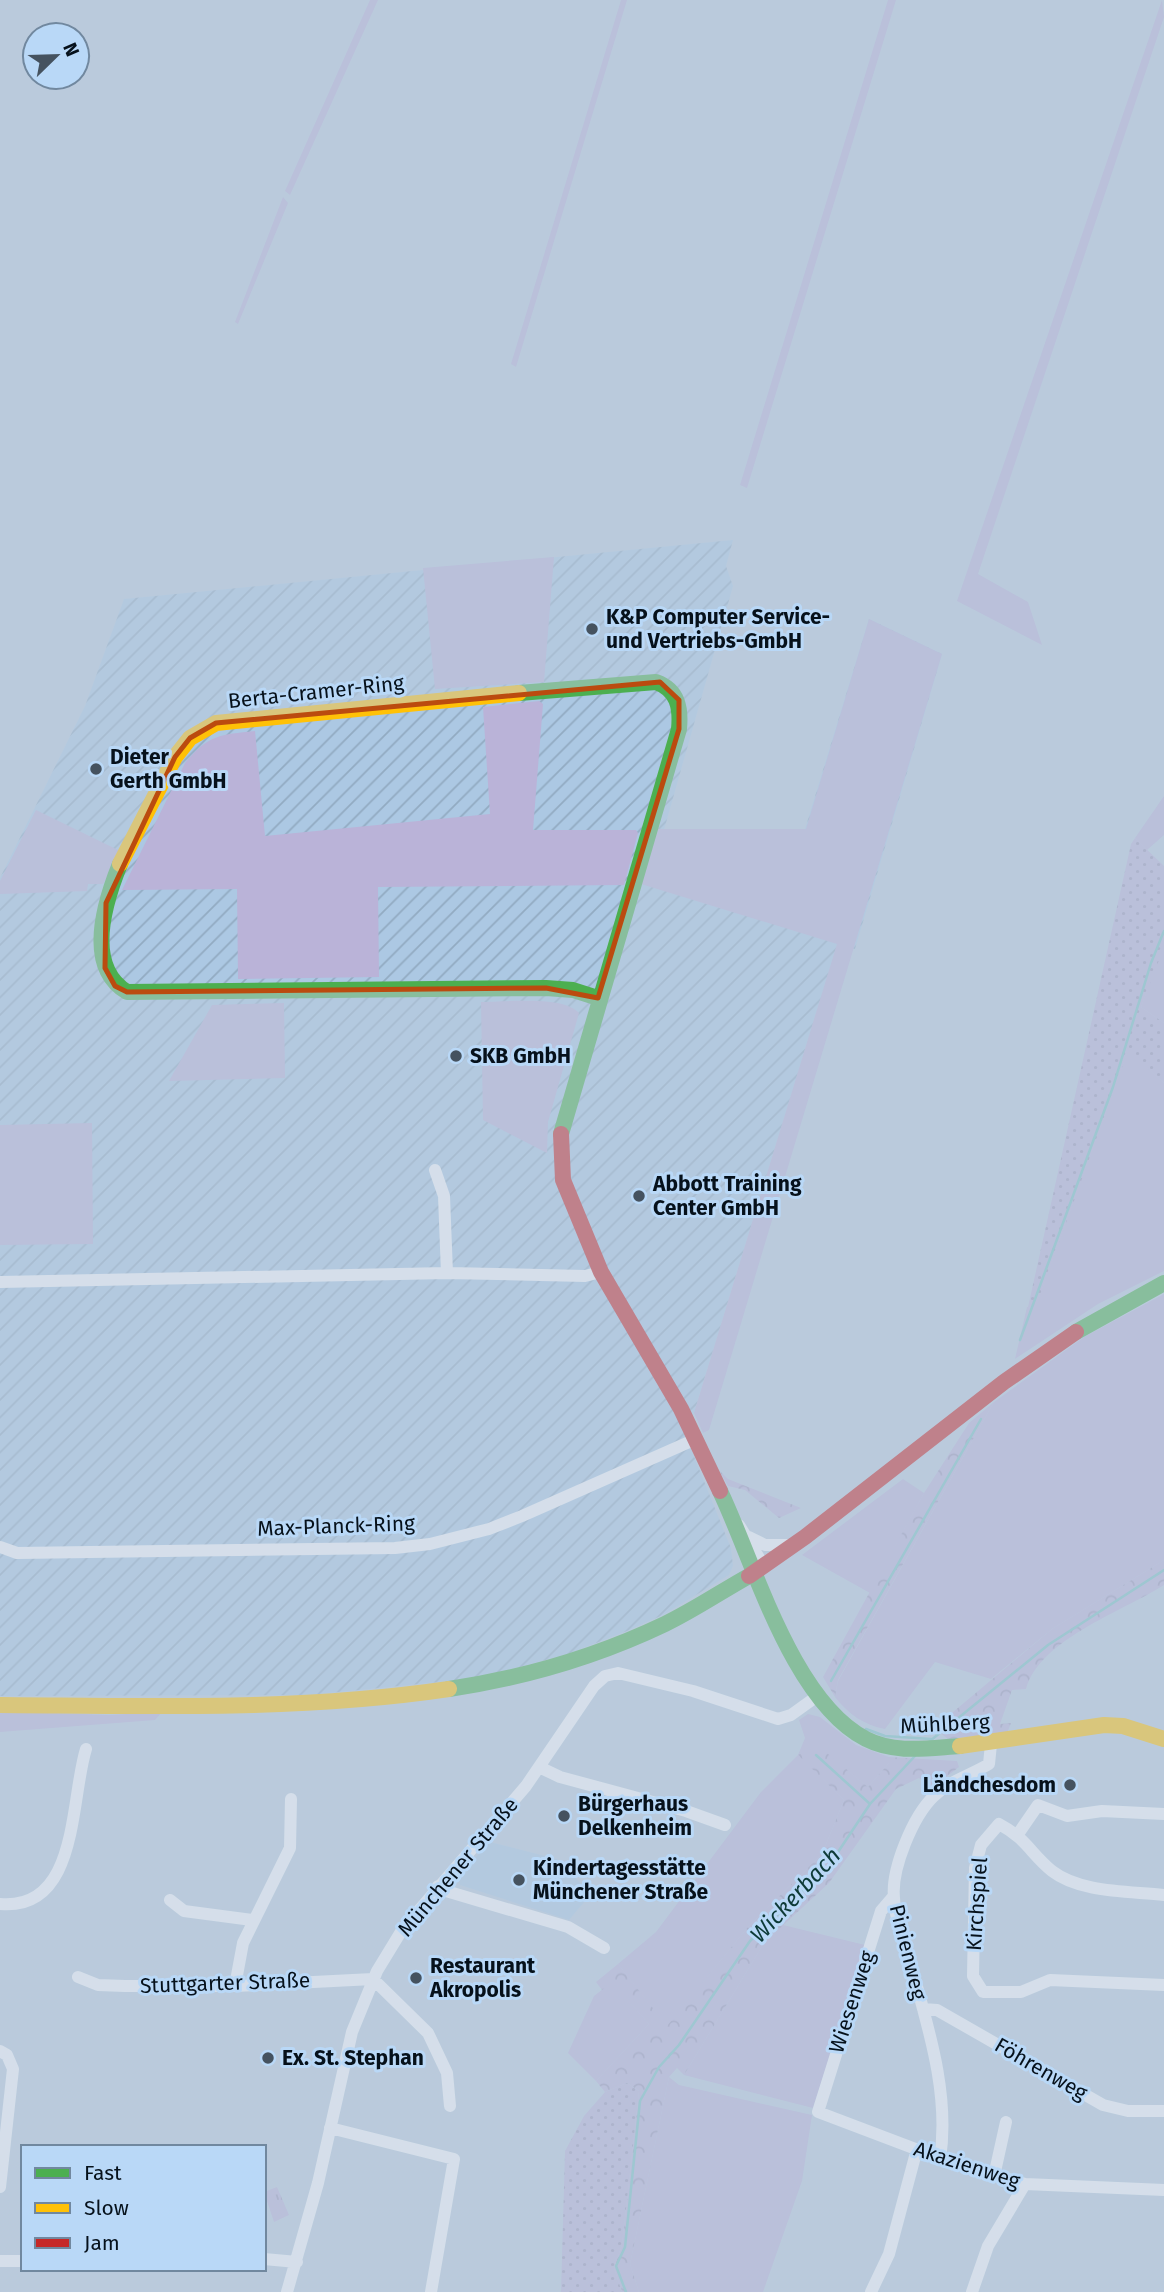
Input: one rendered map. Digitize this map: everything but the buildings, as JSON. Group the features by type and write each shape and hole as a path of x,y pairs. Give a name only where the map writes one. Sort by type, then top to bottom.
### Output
{"street":[{"name":"Berta-Cramer-Ring","path":"598,998 573,990 546,988 127,992 115,986 105,968 106,903 175,757 190,738 216,723 621,683 660,682 670,688 679,700 679,729 565,1112 559,1147 566,1189 601,1272"},
{"path":"435,1170 444,1196 447,1273"},
{"path":"0,1282 447,1273 585,1276 601,1272 663,1376 759,1570"},
{"path":"0,1705 324,1703 456,1691 523,1676 579,1659 662,1625 759,1570 1060,1343 1119,1306 1164,1283"},
{"name":"Max-Planck-Ring","path":"0,1547 17,1553 419,1546 458,1538 522,1516 696,1439"},
{"path":"729,1510 748,1536 759,1570"},
{"path":"748,1536 765,1545 795,1544"},
{"name":"Mühlberg","path":"759,1570 766,1601 816,1697 848,1729 883,1746 904,1750 939,1749 991,1744 1104,1725 1123,1726 1164,1739"},
{"name":"Mühlberg","path":"759,1570 783,1631"},
{"path":"726,1591 766,1601"},
{"name":"Münchener Straße","path":"287,2292 297,2262 352,2032 373,1979 402,1930 506,1811 540,1767 594,1686 610,1674 693,1692 773,1718 792,1715 816,1697"},
{"name":"Pinienweg","path":"940,2158 943,2106 923,2009 893,1896 900,1856 923,1810 944,1787 989,1764 991,1744"},
{"path":"0,1904 28,1902 50,1885 70,1837 86,1749"},
{"path":"540,1767 560,1777 686,1811 725,1825"},
{"path":"235,1986 238,1958 252,1920 290,1848 291,1799"},
{"path":"1164,1814 1102,1811 1067,1816 1038,1805 1018,1834 1052,1871 1075,1883 1164,1895"},
{"name":"Kirchspiel","path":"1018,1834 999,1824 981,1844 975,1868 975,1983 983,1992 1021,1992 1050,1980 1164,1985"},
{"path":"438,1886 446,1891 568,1927 604,1948"},
{"name":"Wiesenweg","path":"818,2112 881,1911 893,1896"},
{"path":"170,1900 184,1911 252,1920"},
{"name":"Stuttgarter Straße","path":"78,1977 98,1985 235,1986 359,1977 373,1979"},
{"path":"373,1979 428,2033 447,2073 450,2106"},
{"name":"Föhrenweg","path":"923,2009 937,2011 1103,2105 1128,2111 1164,2111"},
{"path":"0,2051 7,2055 13,2069 0,2187"},
{"name":"Akazienweg","path":"818,2112 917,2150 1025,2184 1164,2190"},
{"path":"995,2176 1006,2122"},
{"path":"330,2129 454,2159 431,2292"},
{"path":"871,2292 888,2253 917,2150"},
{"path":"972,2292 988,2246 1025,2184"},
{"path":"266,2259 297,2262"},
{"path":"0,2261 21,2261"}],"highlighted area":[{"path":"660,682 679,700 679,729 598,998 546,988 127,992 115,986 105,968 106,903 175,757 190,738 216,723"}],"shaded area":[{"path":"733,540 726,566 733,586 664,830 805,829 869,619 942,654 855,949 837,945 694,1413 683,1429 731,1548 733,1566 729,1575 663,1615 627,1631 568,1654 480,1678 309,1695 0,1696 0,878 85,706 124,599"},
{"name":"Kindertagesstätte Münchener Straße","path":"490,1842 557,1859 591,1894 569,1920 460,1885 459,1875"}],"green space":[{"path":"370,0 378,0 290,195 285,191"},
{"path":"621,0 627,0 516,367 511,364"},
{"path":"888,0 896,0 747,488 740,485"},
{"path":"1162,0 1164,17 978,574 1028,602 1042,645 957,601"},
{"path":"283,197 288,203 238,324 235,322"},
{"path":"554,557 544,682 435,689 423,568"},
{"path":"869,619 942,654 709,1430 703,1433 694,1413 837,944 641,884 657,829 806,829"},
{"path":"539,701 543,704 533,830 636,830 638,833 624,885 378,887 379,977 238,979 237,889 122,890 185,763 208,741 255,731 265,836 490,814 483,707"},
{"path":"1164,796 1164,835 1147,850 1135,838"},
{"path":"36,810 120,851 103,884 88,884 87,891 0,894 0,881"},
{"path":"1135,838 1164,866 1164,947 1141,1007 1164,1023 1164,1083 1128,1051 1035,1309 1028,1307 1131,844"},
{"path":"1164,947 1164,1023 1141,1007"},
{"path":"481,1002 547,1002 571,1007 579,1013 548,1122 547,1153 483,1120"},
{"path":"284,1003 285,1078 169,1081 212,1005"},
{"path":"1128,1050 1164,1083 1164,1271 1098,1304 1015,1359 1027,1307 1035,1308"},
{"path":"92,1123 93,1244 0,1245 0,1125"},
{"path":"1164,1294 1164,1560 1052,1629 991,1679 935,1662 885,1729 863,1722 851,1714 835,1697 838,1681 994,1402 1084,1337"},
{"path":"994,1402 838,1680 835,1697 823,1677 924,1493 969,1423"},
{"path":"719,1470 728,1479 801,1508 779,1518 745,1490 728,1486"},
{"path":"903,1479 924,1493 870,1593 802,1555"},
{"path":"1164,1560 1164,1585 1065,1641 1034,1671 1026,1689 1012,1690 1000,1724 1011,1723 1007,1733 948,1739 934,1728 1052,1629"},
{"path":"0,1711 109,1715 162,1712 155,1720 0,1732"},
{"path":"808,1714 820,1717 856,1745 889,1757 889,1763 868,1787 822,1750 799,1755 844,1800 822,1854 747,1928 667,2027 618,1964 656,1932 761,1792 798,1755 805,1738 799,1720"},
{"path":"810,1749 822,1749 868,1787 889,1763 889,1757 957,1761 959,1767 932,1788 919,1778 896,1789 829,1883 764,1943 684,2075 677,2068 669,2077 630,2264 639,2292 622,2292 614,2268 622,2245 639,2091 627,2083 605,2092 596,2081 649,2024 612,1983 602,1990 596,1982 618,1964 667,2026 747,1928 822,1854 844,1800 798,1755"},
{"path":"783,1925 865,1945 813,2108 684,2075 764,1943"},
{"path":"612,1982 649,2024 596,2081 568,2053 594,1996"},
{"path":"669,2077 679,2085 812,2115 802,2181 763,2292 639,2292 630,2264"},
{"path":"627,2083 639,2091 622,2245 614,2268 622,2292 561,2292 565,2151 584,2116 605,2092"},
{"path":"277,2187 289,2215 274,2222 266,2191"}],"waterway":[{"path":"1020,1340 1113,1087 1151,963 1164,931"},
{"path":"831,1681 981,1419"},
{"name":"Wickerbach","path":"930,1741 1048,1645 1164,1570"},
{"path":"866,1729 885,1736 931,1739"},
{"path":"816,1755 870,1804"},
{"name":"Wickerbach","path":"626,2292 616,2266 625,2247 640,2101 659,2067 679,2045 750,1941 828,1867 870,1804 915,1756"}],"traffic: fast":[{"path":"519,693 656,682 673,695 679,714 679,729 561,1134"},
{"path":"120,864 104,914 102,950 114,981 127,992 546,988 573,990 598,998"},
{"path":"1076,1332 1164,1283"},
{"path":"720,1491 796,1663 817,1694 840,1720 866,1739 888,1747 912,1749 960,1746"},
{"path":"449,1689 505,1679 587,1656 676,1619 749,1576"}],"traffic: slow":[{"path":"120,864 175,757 190,738 216,723 519,693"},
{"path":"0,1705 225,1706 337,1701 449,1689"},
{"path":"960,1746 1104,1725 1123,1726 1164,1739"}],"traffic: jam":[{"path":"561,1134 563,1180 601,1272 681,1409 720,1491"},
{"path":"749,1576 805,1537 1004,1382 1076,1332"}],"place":[{"name":"K&P Computer Service- und Vertriebs-GmbH","path":"592,629"},
{"name":"Dieter Gerth GmbH","path":"96,769"},
{"name":"SKB GmbH","path":"456,1056"},
{"name":"Abbott Training Center GmbH","path":"639,1196"},
{"name":"Ländchesdom","path":"1070,1785"},
{"name":"Bürgerhaus Delkenheim","path":"564,1816"},
{"name":"Kindertagesstätte Münchener Straße","path":"519,1880"},
{"name":"Restaurant Akropolis","path":"416,1978"},
{"name":"Ex. St. Stephan","path":"268,2058"}]}
